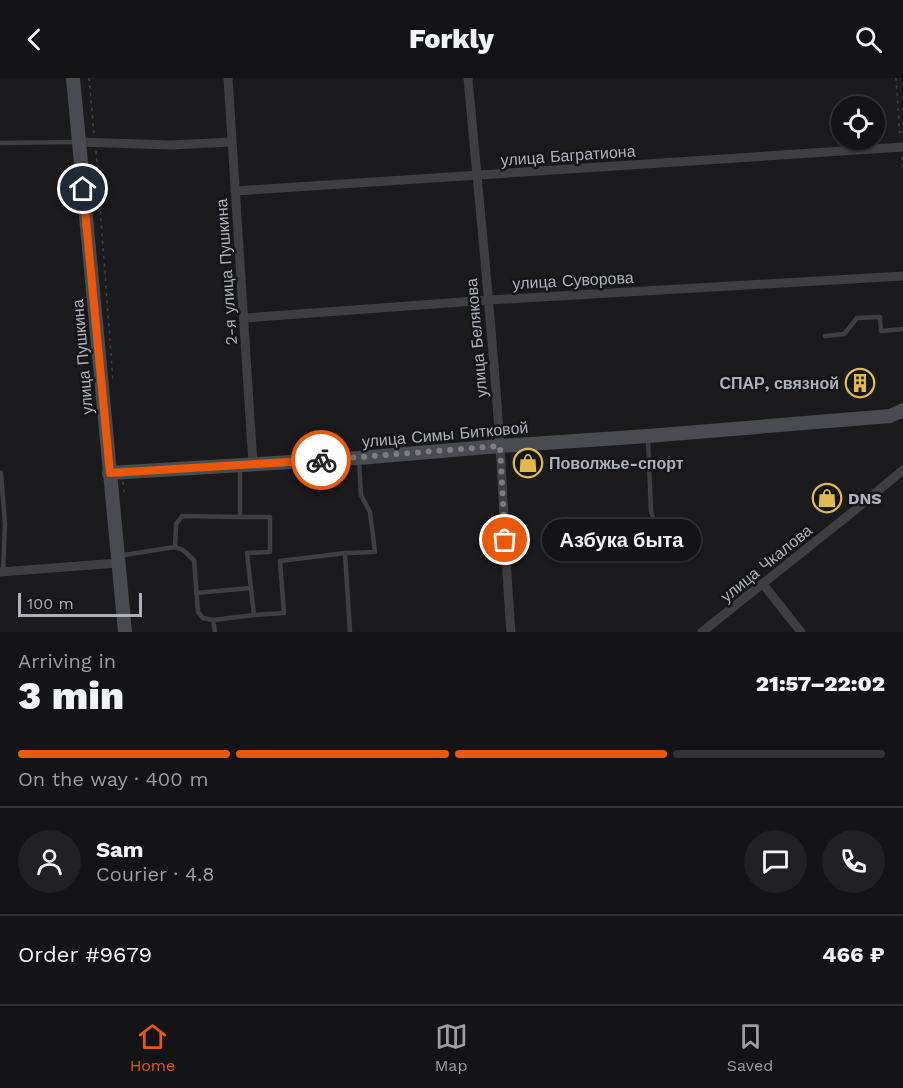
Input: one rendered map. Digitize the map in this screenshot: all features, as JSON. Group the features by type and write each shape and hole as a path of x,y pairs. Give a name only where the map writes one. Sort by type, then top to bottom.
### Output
{"street":[{"name":"улица Пушкина","path":"73,78 116,473 118,563 125,632"},
{"name":"2-я улица Пушкина","path":"228,78 245,318 247,464"},
{"name":"улица Белякова","path":"468,78 489,300 511,632"},
{"path":"79,142 171,145 231,142"},
{"name":"улица Багратиона","path":"235,191 902,147"},
{"name":"улица Суворова","path":"245,318 489,300 903,276"},
{"path":"897,419 903,410"},
{"name":"улица Симы Битковой","path":"116,473 897,419"},
{"name":"улица Чкалова","path":"702,632 903,470"},
{"path":"2,572 118,563"},
{"path":"763,584 801,632"}],"lane":[{"path":"0,143 79,142"},
{"path":"825,336 844,333 857,318 880,317 881,331 903,329"},
{"path":"648,436 651,511 659,540"},
{"path":"118,563 124,555 175,547 183,550 194,560 198,612 203,618 213,620 284,613 280,561 345,553 375,552 370,512 361,495 359,458"},
{"path":"240,516 247,464"},
{"path":"0,474 5,525 2,572"},
{"path":"175,547 176,524 182,516 270,517 270,552 247,553 254,615"},
{"path":"345,553 350,632"},
{"path":"196,593 251,588"},
{"path":"213,620 215,632"}],"path":[{"path":"89,78 113,380"},
{"path":"896,78 903,171"},
{"path":"116,473 124,496"}],"way so far":[{"path":"321,460 500,446 505,540"}],"place":[{"name":"СПАР, связной","path":"860,383"},
{"name":"Поволжье-спорт","path":"528,463"},
{"name":"DNS","path":"827,498"},
{"name":"Азбука быта","path":"505,540"}],"route":[{"path":"83,189 110,473 321,460"}]}
